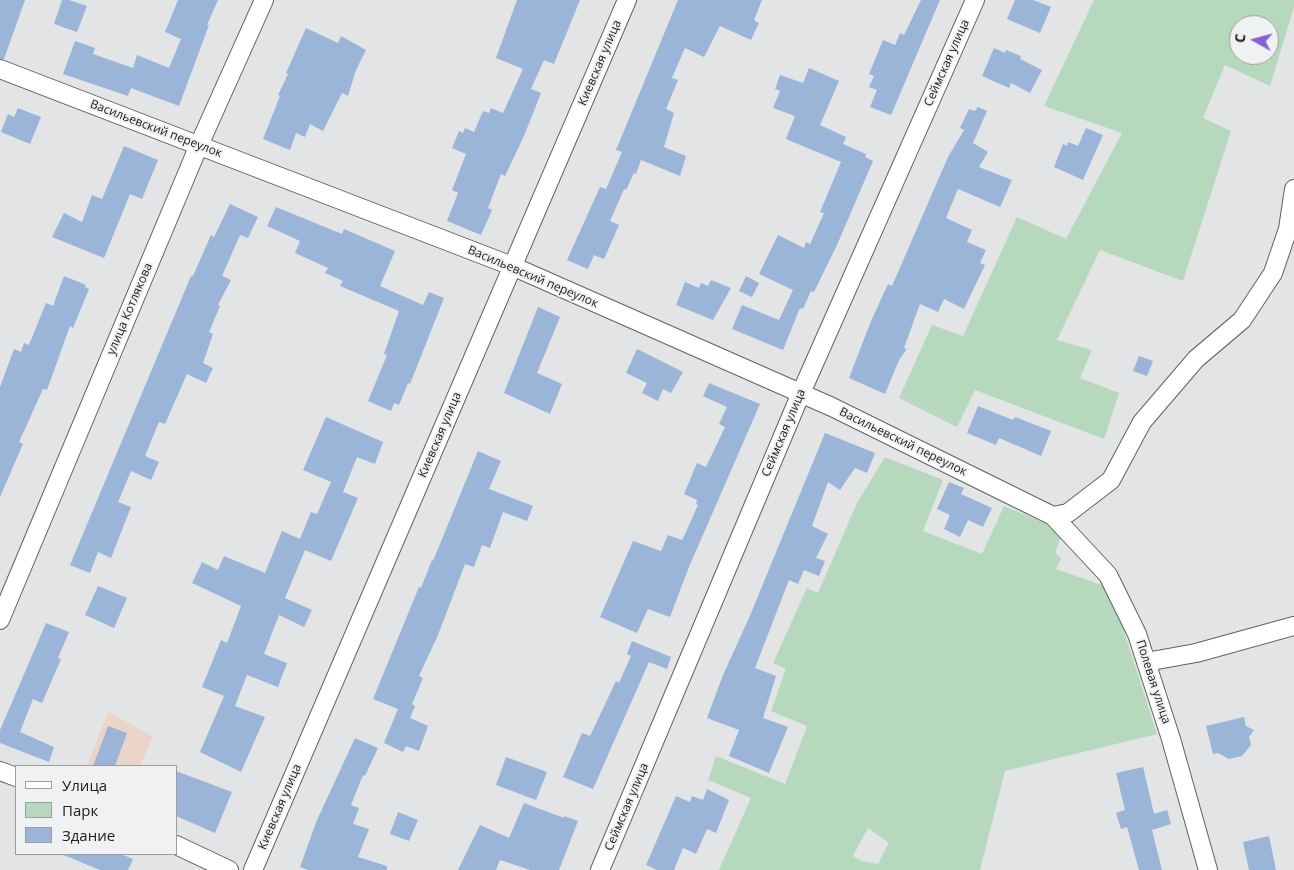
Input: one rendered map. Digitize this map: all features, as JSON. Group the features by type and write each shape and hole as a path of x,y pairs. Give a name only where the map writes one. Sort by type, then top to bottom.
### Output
{"street":[{"name":"улица Котлякова","path":"0,620 199,146 264,0"},
{"name":"Киевская улица","path":"253,870 627,0"},
{"name":"Сеймская улица","path":"600,870 801,393 975,0"},
{"name":"Васильевский переулок","path":"0,69 512,266 801,393 1053,516"},
{"path":"1053,516 1068,513 1111,480 1142,422 1196,359 1242,320 1273,273 1288,229 1294,189"},
{"name":"Полевая улица","path":"1053,516 1108,575 1137,634 1175,753 1208,870"},
{"path":"1146,662 1196,653 1294,626"},
{"path":"0,770 15,777"},
{"path":"178,846 229,870"}],"shaded area":[{"path":"108,712 153,736 140,765 87,765"}],"green space":[{"path":"1094,0 1294,0 1294,7 1279,56 1279,15 1229,15 1229,65 1276,65 1270,86 1225,65 1203,118 1231,131 1183,281 1100,250 1057,340 1092,350 1080,378 1119,393 1104,439 975,390 957,427 899,398 932,325 963,336 1017,217 1066,239 1122,133 1044,106"},
{"path":"885,457 943,480 923,531 982,554 1004,506 1063,531 1055,553 1061,558 1056,569 1110,588 1157,734 1005,771 980,870 719,870 751,798 708,780 716,756 785,784 807,726 771,711 786,669 773,663 807,588 818,593 857,503","holes":["868,828 889,843 878,864 862,861 853,856"]}],"building":[{"path":"0,0 25,0 4,59 0,59"},
{"path":"62,0 69,0 87,6 77,32 54,24"},
{"path":"178,0 218,0 207,25 209,25 179,106 131,88 128,96 63,74 75,41 95,48 93,54 133,68 137,55 169,68 181,39 165,32"},
{"path":"517,0 580,0 554,64 544,60 531,89 541,93 524,136 505,176 501,174 488,208 492,210 481,235 447,221 458,193 452,190 466,154 452,148 459,131 463,133 465,128 474,132 483,111 489,113 491,108 503,113 523,69 496,58"},
{"path":"678,0 762,0 754,20 759,23 751,40 720,26 704,57 685,48 672,78 678,80 666,109 674,113 664,147 686,156 680,176 641,160 636,174 634,173 626,190 624,189 610,221 619,225 604,259 594,255 588,269 567,260 600,187 606,189 622,152 616,150"},
{"path":"921,0 940,0 891,115 870,107 877,90 869,87 874,76 869,74 883,40 895,45 900,33 904,35"},
{"path":"1015,0 1033,0 1051,7 1040,33 1007,19"},
{"path":"306,28 338,43 341,36 366,50 356,70 348,96 342,93 323,131 310,124 305,137 296,133 290,150 263,139 280,96 278,95 288,74 286,73"},
{"path":"994,48 1005,53 1006,50 1021,56 1020,59 1042,70 1030,93 1011,83 1009,88 982,76"},
{"path":"809,68 839,81 820,125 846,137 843,144 866,154 865,157 873,161 837,245 814,292 811,291 803,309 800,308 783,350 732,329 742,305 779,320 793,290 759,274 778,235 804,248 806,242 810,244 824,213 820,212 841,162 786,139 795,116 773,108 780,91 775,89 780,75 803,83"},
{"path":"978,107 987,111 973,143 988,152 979,167 1012,180 1000,207 958,189 946,218 972,230 967,242 986,250 980,263 985,265 964,309 944,299 938,312 920,304 904,348 907,349 899,360 885,394 849,378 871,321 888,284 892,286 948,157 964,130 960,128 969,109 975,111"},
{"path":"18,108 41,117 30,144 1,132 8,114 14,117"},
{"path":"1086,128 1103,135 1083,180 1054,167 1063,144 1067,146 1068,142 1078,146"},
{"path":"124,146 158,160 142,199 130,194 104,258 52,237 64,213 82,222 92,195 102,199"},
{"path":"230,204 258,217 248,238 240,235 222,276 231,280 218,305 220,306 209,332 213,334 203,363 213,368 206,383 187,374 165,424 159,422 145,456 159,462 151,480 131,471 118,502 131,507 111,558 98,552 90,573 70,565 191,276 193,276 211,235 214,237"},
{"path":"276,207 342,234 344,229 395,251 380,286 423,305 429,292 444,298 410,384 408,383 399,405 394,403 391,411 368,401 387,355 384,354 399,311 340,286 343,281 325,273 328,268 295,253 300,241 267,226"},
{"path":"64,276 86,285 85,287 89,289 73,328 70,326 47,390 43,389 19,442 23,444 0,497 0,387 14,349 21,352 24,343 29,345 46,303 53,306"},
{"path":"746,276 759,283 752,297 739,291"},
{"path":"711,280 731,288 713,320 676,305 685,282 699,288 701,283 708,286"},
{"path":"538,307 560,317 537,373 562,384 550,414 504,393"},
{"path":"637,349 683,372 671,393 663,389 658,401 642,393 647,383 626,373"},
{"path":"1139,356 1153,361 1147,376 1133,371"},
{"path":"709,383 760,404 689,567 670,617 648,609 637,633 600,617 633,541 661,551 668,535 682,540 685,534 698,505 696,504 697,500 684,494 697,463 706,467 725,427 719,424 727,407 703,396"},
{"path":"978,406 1013,420 1015,417 1051,431 1041,456 999,438 996,445 967,433"},
{"path":"326,417 383,442 375,464 357,457 343,492 358,498 331,561 305,550 285,598 312,610 304,627 279,615 264,654 287,663 278,687 247,675 235,706 265,717 241,772 200,752 224,696 202,687 221,640 227,643 241,606 192,583 202,562 218,570 224,556 265,573 282,531 300,539 311,512 317,514 331,482 303,470"},
{"path":"825,433 875,453 867,473 855,468 840,490 828,482 812,526 828,534 816,558 825,561 819,576 804,570 798,584 789,580 755,668 776,676 763,718 788,727 769,773 729,756 739,730 707,718 723,675 749,618"},
{"path":"478,451 501,461 489,489 533,506 527,521 503,512 490,548 482,545 474,567 465,564 438,635 419,676 423,678 412,704 415,706 410,718 428,726 419,751 406,746 403,752 384,743 398,709 373,699"},
{"path":"949,482 964,488 961,494 992,508 983,527 968,520 960,537 944,529 950,515 937,509"},
{"path":"98,586 127,598 114,628 85,615"},
{"path":"46,623 69,632 58,658 61,659 42,703 33,699 20,732 54,747 49,762 0,743 0,730"},
{"path":"632,641 671,657 667,669 649,662 593,789 563,777 582,733 590,736 616,681 619,683 631,656 627,654"},
{"path":"1244,717 1246,726 1254,730 1249,737 1251,745 1242,756 1229,759 1218,753 1213,754 1206,726"},
{"path":"108,726 127,733 115,765 93,765"},
{"path":"355,738 378,748 365,776 363,775 351,805 359,808 353,824 369,829 358,857 387,866 387,870 308,870 300,867 317,820"},
{"path":"506,757 547,772 536,800 496,785"},
{"path":"1143,767 1154,814 1167,810 1171,824 1152,830 1162,870 1139,870 1127,827 1121,829 1116,813 1125,810 1116,773"},
{"path":"178,772 232,792 215,833 178,817"},
{"path":"707,789 729,800 716,833 707,829 696,854 683,848 674,870 657,870 646,865 676,796 690,802 692,796 703,800"},
{"path":"524,803 564,818 564,816 578,821 559,870 530,870 500,860 496,870 458,870 480,825 509,838"},
{"path":"398,812 418,820 409,841 390,834"},
{"path":"1269,836 1276,870 1249,870 1243,842"},
{"path":"63,855 123,855 133,859 128,870 100,870"}]}
